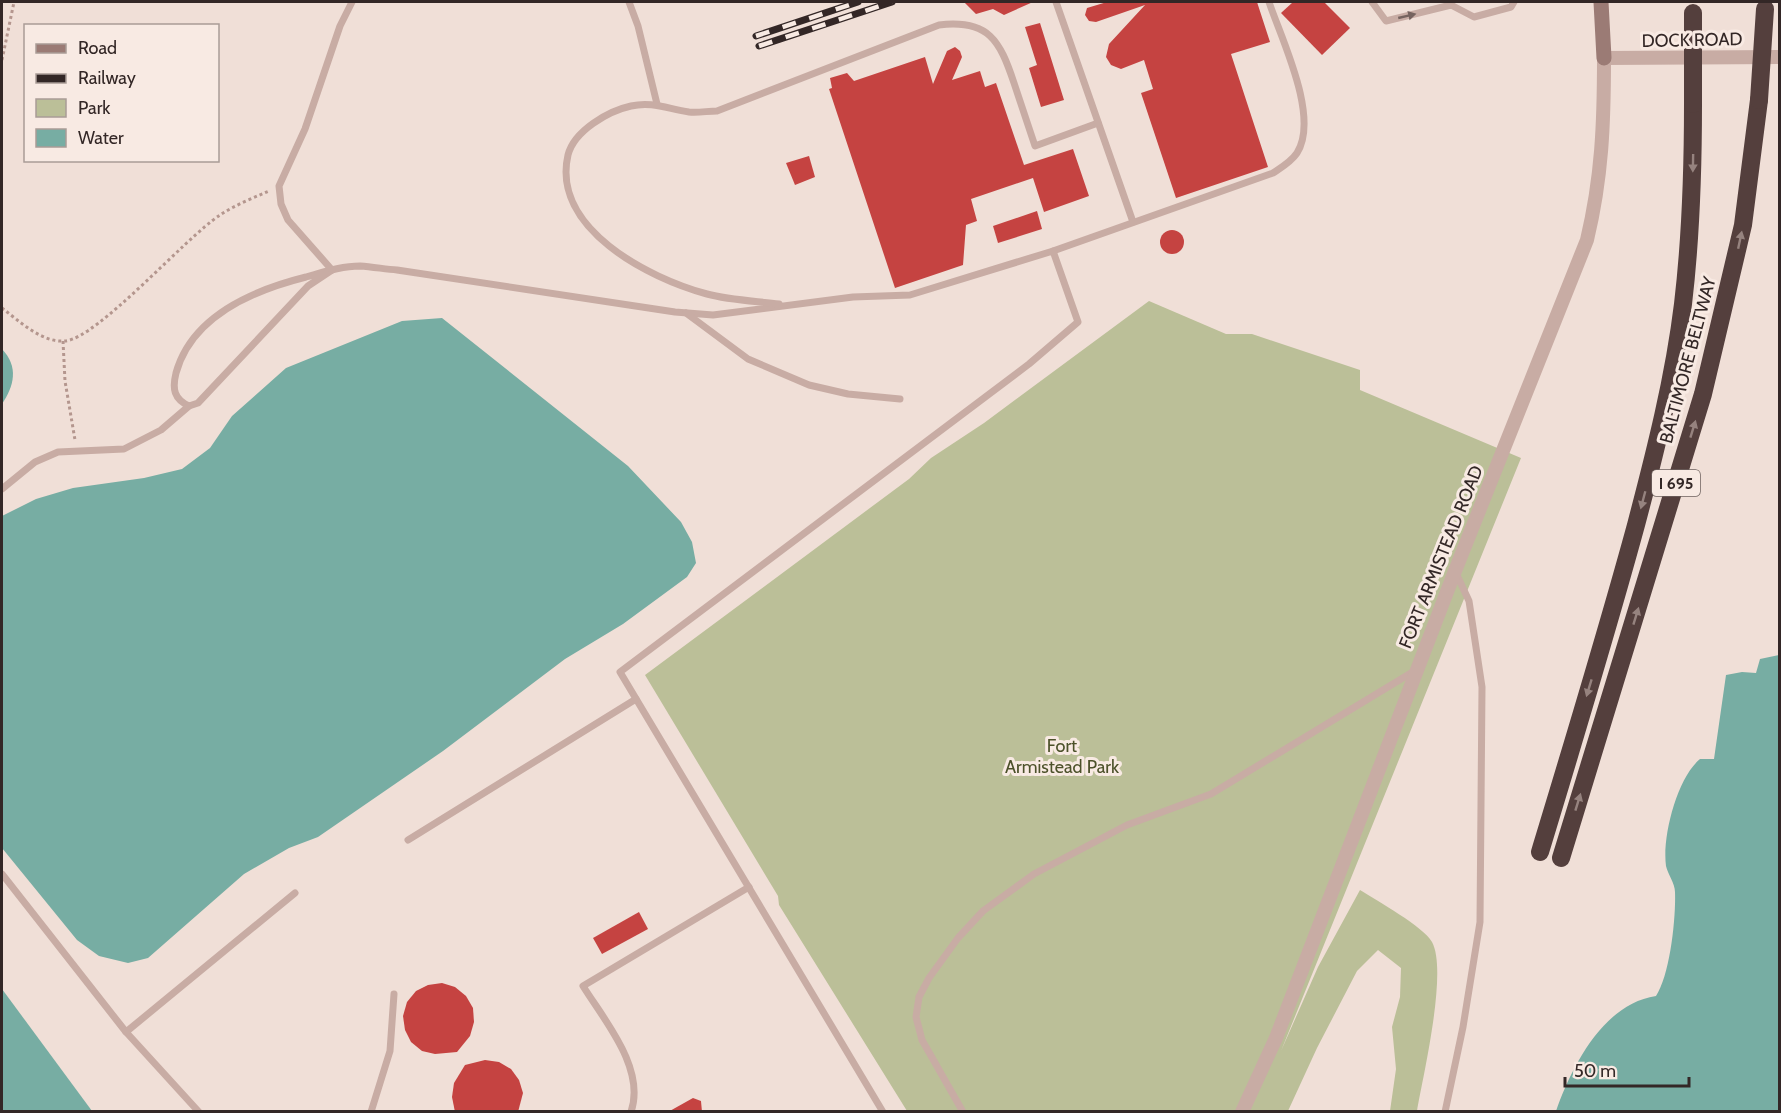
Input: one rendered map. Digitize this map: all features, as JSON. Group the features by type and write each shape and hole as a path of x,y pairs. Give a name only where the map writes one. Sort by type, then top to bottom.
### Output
{"highway":[{"name":"BALTIMORE BELTWAY","path":"1561,858 1703,394 1743,225 1759,100 1765,5"},
{"name":"BALTIMORE BELTWAY","path":"1540,852 1619,589 1652,467 1670,380 1683,306 1691,224 1693,7"}],"street":[{"name":"FORT ARMISTEAD ROAD","path":"1242,1112 1276,1038 1455,571 1587,240 1597,196 1604,138 1601,2"},
{"name":"DOCK ROAD","path":"1604,58 1779,57"}],"lane":[{"path":"332,270 288,220 281,204 279,186 305,129 339,26 352,2"},
{"path":"628,2 638,26 657,104"},
{"path":"1056,2 1133,222"},
{"path":"189,406 174,394 173,383 180,358 192,340 212,319 268,287 332,270 359,266 397,270 686,313 713,315 853,297 910,295 1053,250 1273,173 1288,164 1298,152 1305,125 1303,103 1269,2"},
{"path":"1372,2 1386,21 1451,3 1474,17 1511,7 1514,2"},
{"path":"790,306 708,295 671,282 603,242 582,220 570,201 565,175 569,152 579,137 602,118 630,106 657,104 690,112 717,111 939,25 958,22 974,26 990,34 1003,50 1035,146 1098,123"},
{"path":"883,1112 620,672 1029,364 1078,322 1053,250"},
{"path":"2,489 36,462 58,452 124,449 161,430 189,406 198,403 221,382 308,286 332,270"},
{"path":"686,313 748,359 809,385 848,394 900,399"},
{"path":"1445,1112 1464,1027 1480,922 1482,687 1469,601 1455,571"},
{"path":"963,1112 922,1040 916,1017 919,997 929,978 958,938 983,911 1034,874 1127,825 1211,794 1418,669"},
{"path":"408,840 636,699"},
{"path":"2,874 126,1032 198,1112"},
{"path":"631,1112 633,1081 627,1059 583,986 749,887"},
{"path":"126,1032 295,893"},
{"path":"371,1112 390,1052 394,994"}],"path":[{"path":"2,60 14,2"},
{"path":"2,309 36,332 55,340 63,341 86,332 221,214 279,186"},
{"path":"63,341 65,381 77,451"}],"green space":[{"name":"Fort Armistead Park","path":"1149,301 1226,334 1252,334 1360,370 1360,390 1521,458 1281,1051 1318,967 1360,890 1420,929 1432,942 1436,956 1436,999 1433,1024 1417,1111 1390,1111 1396,1069 1392,1027 1400,997 1401,968 1378,950 1357,971 1317,1048 1288,1111 907,1111 779,905 778,896 645,675 909,479 931,458 984,423"}],"water":[{"path":"442,318 628,466 681,522 692,542 696,563 687,577 623,624 565,659 443,751 318,837 289,848 244,874 148,958 128,963 99,956 77,940 2,848 2,516 36,499 73,488 144,478 182,469 210,448 232,416 286,368 402,321"},
{"path":"2,349 11,363 13,376 2,404"},
{"path":"1779,655 1779,1111 1556,1111 1581,1057 1605,1024 1620,1011 1637,1001 1656,996 1661,987 1671,946 1675,903 1675,889 1666,866 1666,840 1678,794 1684,780 1700,759 1714,759 1726,675 1742,672 1756,673 1760,659"},
{"path":"2,989 92,1111 2,1111"}],"building":[{"path":"964,2 1033,2 1004,15 993,9 976,14"},
{"path":"1107,2 1257,2 1270,42 1231,54 1268,167 1176,198 1141,93 1153,89 1144,60 1121,69 1111,65 1106,57 1109,44 1145,5 1096,22 1089,21 1085,15 1087,8"},
{"path":"1293,2 1324,2 1350,28 1322,55 1281,13"},
{"path":"1040,23 1064,100 1041,107 1029,68 1037,65 1025,27"},
{"path":"955,47 960,51 962,57 952,80 980,71 985,87 996,83 1024,165 1073,149 1089,196 1044,212 1033,178 971,199 977,221 966,225 963,265 895,288 829,89 832,88 830,78 847,73 854,81 925,57 933,84 947,51"},
{"path":"809,156 815,177 795,185 786,163"},
{"path":"1037,211 1042,229 998,243 993,226"},
{"path":"1172,230 1177,231 1183,237 1183,247 1177,253 1172,254 1167,253 1161,247 1160,242 1161,237 1167,231"},
{"path":"639,912 648,929 602,954 593,938"},
{"path":"442,983 455,987 466,996 473,1008 474,1022 470,1036 457,1052 435,1054 422,1051 411,1042 405,1030 403,1016 407,1002 416,991 428,985"},
{"path":"485,1060 499,1062 511,1069 519,1080 523,1093 518,1112 455,1112 452,1097 454,1083 465,1065"},
{"path":"693,1098 701,1101 702,1112 668,1112"}],"railway":[{"path":"756,36 858,2"},
{"path":"759,46 892,2"}]}
